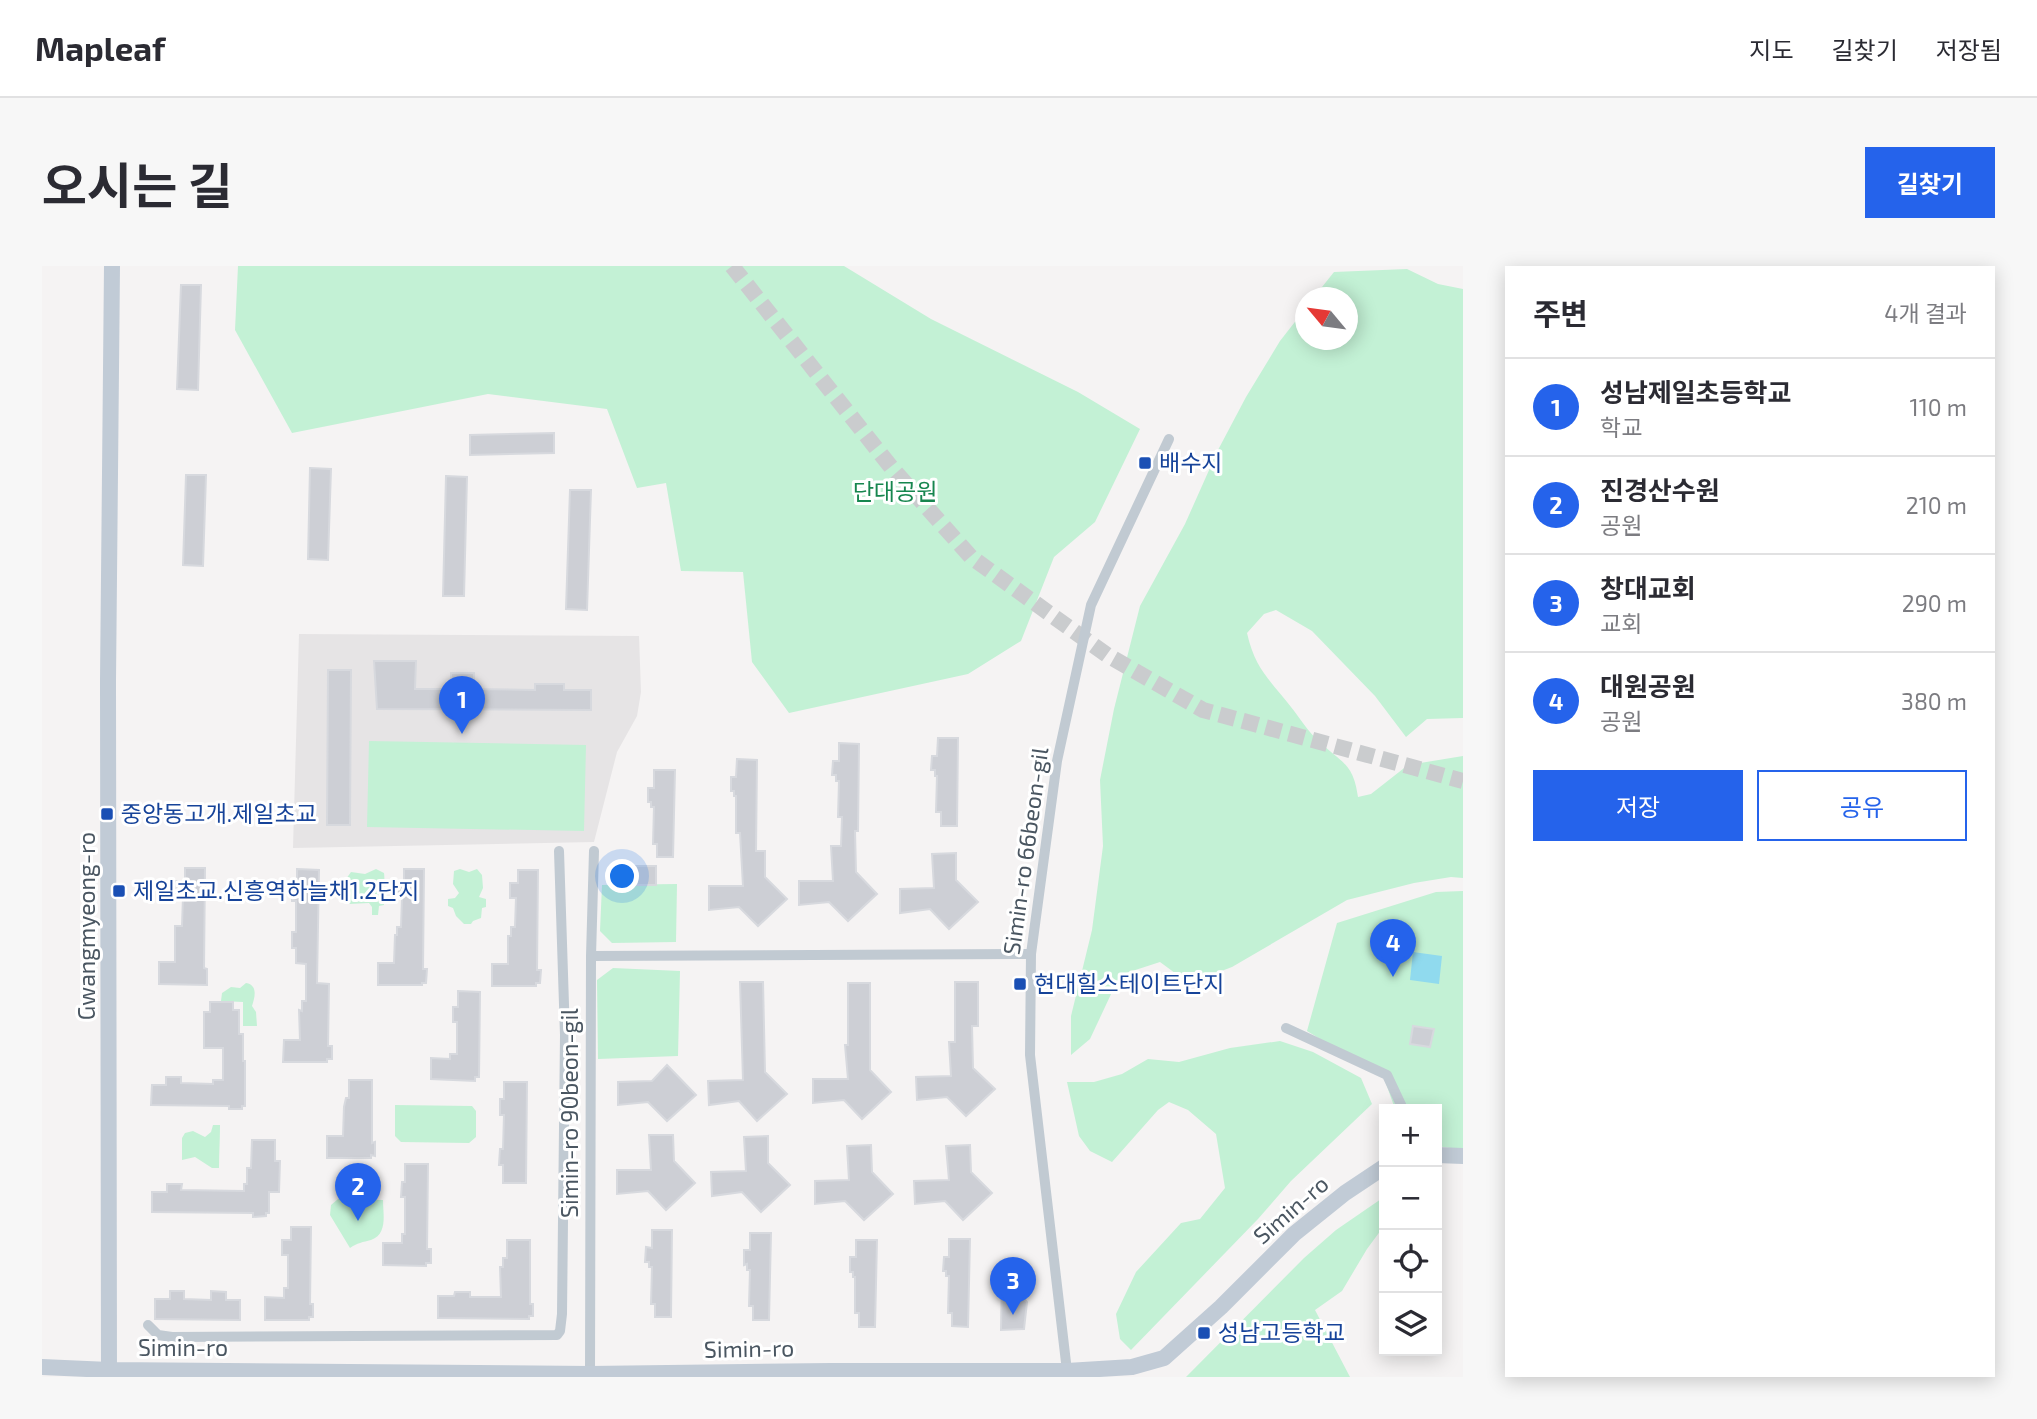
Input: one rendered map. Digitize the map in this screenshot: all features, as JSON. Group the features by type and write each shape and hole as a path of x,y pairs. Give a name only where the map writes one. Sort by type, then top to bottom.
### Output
{"main road":[{"name":"Gwangmyeong-ro","path":"109,1374 108,681 112,266"},
{"path":"1442,1155 1463,1156"},
{"name":"Simin-ro","path":"42,1367 109,1374 831,1374 1067,1371 1132,1367 1164,1358 1221,1307 1294,1234 1345,1193 1379,1170"}],"street":[{"name":"Simin-ro 66beon-gil","path":"1067,1371 1030,1055 1031,954 1057,761 1091,606 1168,439"},
{"path":"148,1325 158,1335 172,1338 557,1335 562,1314 565,1048 559,851"},
{"name":"Simin-ro 90beon-gil","path":"590,1374 591,956 594,851"},
{"path":"591,956 1031,954"},
{"path":"1286,1028 1387,1074 1401,1104"}],"shaded area":[{"path":"299,634 639,636 641,692 637,716 617,752 594,842 293,848"}],"green space":[{"name":"단대공원","path":"238,266 844,266 931,319 1078,392 1140,429 1095,522 1054,557 1021,641 968,674 789,713 752,662 743,572 681,571 666,483 637,488 607,409 488,394 292,433 235,330"},
{"path":"1407,269 1438,284 1463,289 1463,718 1427,719 1406,737 1375,696 1312,631 1276,610 1264,614 1247,633 1254,656 1264,673 1311,733 1350,770 1358,797 1371,794 1408,765 1463,756 1463,878 1451,877 1414,883 1347,900 1232,967 1198,980 1179,976 1160,962 1120,975 1090,1039 1071,1055 1071,1016 1092,930 1103,846 1100,780 1114,709 1140,606 1185,524 1218,450 1246,397 1295,322 1295,350 1358,350 1358,287 1322,287 1334,272"},
{"path":"369,741 586,745 584,831 367,827"},
{"path":"376,869 384,873 384,905 379,906 378,915 372,915 369,903 349,904 351,893 346,879 351,872 365,874"},
{"path":"460,869 469,872 477,869 482,875 483,888 479,897 486,899 486,907 482,908 481,918 471,924 464,924 453,908 448,906 448,899 455,898 459,893 453,884 454,871"},
{"path":"677,884 676,942 612,943 600,931 602,885"},
{"path":"1463,891 1463,1150 1442,1147 1442,1104 1393,1104 1384,1078 1307,1031 1337,923 1436,892"},
{"path":"613,968 680,971 678,1056 598,1059 597,980"},
{"path":"246,983 254,989 252,1006 256,1012 257,1026 243,1026 243,1002 221,1001 222,993 231,987 240,988"},
{"path":"1280,1041 1313,1052 1361,1078 1372,1104 1291,1181 1258,1219 1131,1350 1120,1339 1116,1314 1136,1272 1181,1223 1200,1219 1225,1188 1216,1134 1188,1110 1169,1102 1158,1110 1112,1162 1090,1151 1079,1136 1067,1082 1094,1082 1122,1074 1148,1059 1179,1062 1230,1048"},
{"path":"395,1105 472,1106 476,1111 476,1137 469,1143 401,1142 395,1136"},
{"path":"213,1125 220,1125 219,1168 212,1168 195,1157 182,1160 182,1138 185,1133 193,1131 205,1137 211,1132"},
{"path":"338,1199 383,1200 380,1233 371,1240 350,1248 330,1215 331,1205"},
{"path":"1379,1200 1379,1233 1342,1291 1315,1310 1350,1377 1186,1377 1304,1258 1336,1230"}],"water":[{"path":"1413,952 1442,956 1439,984 1410,980"}],"building":[{"path":"181,285 201,285 198,390 177,389"},
{"path":"554,433 554,453 470,455 470,435"},
{"path":"310,468 331,469 328,560 308,559"},
{"path":"186,475 206,475 203,566 183,565"},
{"path":"446,476 467,477 464,596 443,596"},
{"path":"570,490 591,490 587,610 566,609"},
{"path":"374,661 416,661 415,689 451,689 451,673 474,673 474,689 535,690 535,684 564,684 564,690 591,690 591,710 377,709"},
{"path":"328,670 351,670 350,825 327,825"},
{"path":"938,738 958,738 957,826 941,826 941,812 936,812 937,776 935,770 931,770 932,756 937,756"},
{"path":"839,743 859,744 856,872 877,894 848,921 829,902 799,905 799,881 833,881 831,846 841,846 842,817 838,817 839,781 836,781 836,775 832,775 833,761 839,761"},
{"path":"737,759 757,760 756,851 765,851 765,877 787,899 758,926 739,907 709,910 709,886 743,886 740,833 736,833 736,796 734,791 731,791 731,777 736,777"},
{"path":"654,770 675,770 673,857 657,857 657,844 653,844 654,807 648,802 648,788 654,788"},
{"path":"956,853 956,880 978,902 949,929 930,909 900,913 900,889 934,888 932,854"},
{"path":"622,866 656,866 656,885 611,885 611,871"},
{"path":"185,868 205,868 204,968 207,969 207,985 159,984 159,962 175,962 175,926 182,926 183,896 176,896 176,881 185,881"},
{"path":"297,869 319,870 317,983 329,984 328,1046 332,1046 332,1059 327,1059 327,1062 283,1062 284,1040 300,1040 299,1010 302,1011 302,1001 306,1001 306,964 296,963 296,948 292,948 292,932 296,932 296,901 292,901 292,886 297,886"},
{"path":"404,869 424,869 423,969 427,969 426,983 378,985 378,963 394,963 395,935 397,927 401,927 402,897 396,897 396,882 404,882"},
{"path":"518,870 538,870 537,970 541,970 540,983 536,983 536,986 492,986 492,964 508,964 508,936 511,936 511,927 515,927 516,898 510,898 510,883 518,883"},
{"path":"740,982 763,982 765,1072 787,1094 757,1121 739,1101 709,1105 708,1081 743,1080"},
{"path":"955,982 978,982 978,1026 972,1026 973,1068 995,1089 966,1116 947,1097 917,1100 916,1077 951,1076 949,1042 955,1042"},
{"path":"848,983 870,983 870,1070 891,1092 862,1119 844,1100 813,1103 813,1079 848,1079 845,1045 848,1045"},
{"path":"458,991 480,992 479,1077 475,1077 475,1081 431,1079 431,1058 450,1059 450,1054 457,1054 457,1022 453,1022 453,1007 458,1007"},
{"path":"210,1002 233,1002 233,1010 239,1010 239,1034 243,1034 245,1061 245,1106 242,1106 242,1109 229,1109 229,1106 151,1105 152,1085 166,1085 166,1077 181,1077 181,1083 213,1084 213,1080 223,1080 223,1048 204,1048 204,1012 210,1012"},
{"path":"1413,1026 1434,1029 1430,1047 1410,1044"},
{"path":"667,1065 696,1095 667,1121 648,1102 618,1105 618,1082 652,1081"},
{"path":"349,1080 372,1080 372,1143 375,1142 375,1156 327,1158 327,1136 343,1136"},
{"path":"504,1082 527,1082 526,1183 503,1183 503,1165 499,1165 500,1149 503,1149 504,1115 500,1115 500,1099 504,1099"},
{"path":"649,1135 673,1135 674,1161 695,1183 666,1210 648,1191 617,1194 617,1170 651,1170"},
{"path":"768,1136 768,1163 790,1185 761,1212 742,1192 712,1196 711,1172 746,1171 744,1137"},
{"path":"252,1140 275,1140 275,1161 280,1161 279,1192 269,1192 269,1213 266,1213 266,1216 253,1217 253,1213 152,1212 152,1192 167,1192 167,1184 182,1184 181,1190 244,1191 247,1168 251,1168"},
{"path":"871,1145 872,1172 893,1194 864,1220 845,1201 815,1204 815,1181 849,1180 847,1146"},
{"path":"970,1145 971,1172 992,1193 963,1220 945,1201 915,1204 914,1181 949,1180 946,1146"},
{"path":"405,1164 428,1164 427,1249 431,1249 431,1263 426,1263 426,1266 383,1265 383,1243 402,1243 402,1234 405,1234 405,1197 401,1197 402,1182 405,1182"},
{"path":"291,1227 311,1227 310,1304 313,1304 313,1317 309,1317 309,1320 265,1320 265,1297 284,1298 284,1288 288,1288 288,1255 282,1255 282,1240 291,1240"},
{"path":"652,1230 672,1230 671,1317 655,1317 655,1304 651,1304 652,1267 649,1267 649,1262 645,1262 646,1247 652,1248"},
{"path":"750,1233 771,1233 769,1320 753,1320 753,1306 749,1306 750,1270 747,1270 747,1264 744,1265 744,1250 750,1250"},
{"path":"949,1239 970,1239 968,1327 952,1326 952,1313 948,1313 949,1276 943,1271 944,1257 949,1257"},
{"path":"507,1240 530,1240 530,1304 533,1304 533,1316 529,1316 529,1319 438,1318 438,1296 470,1292 470,1297 501,1297 500,1267 503,1267 503,1258 507,1258"},
{"path":"856,1240 877,1240 875,1327 859,1327 859,1313 855,1313 855,1277 853,1272 850,1272 850,1257 856,1257"},
{"path":"1002,1275 1026,1276 1024,1329 1001,1330"},
{"path":"170,1291 184,1291 184,1299 211,1300 211,1291 226,1292 226,1300 240,1300 240,1320 155,1319 155,1299 170,1299"}],"tunnel":[{"path":"732,266 891,467 971,557 1107,655 1203,710 1463,781"}],"place":[{"name":"배수지","path":"1145,463"},
{"name":"성남제일초등학교","path":"462,734"},
{"name":"중앙동고개.제일초교","path":"107,814"},
{"name":"제일초교.신흥역하늘채1.2단지","path":"119,891"},
{"name":"대원공원","path":"1393,977"},
{"name":"현대힐스테이트단지","path":"1020,984"},
{"name":"진경산수원","path":"358,1221"},
{"name":"창대교회","path":"1013,1315"},
{"name":"성남고등학교","path":"1204,1333"}]}
